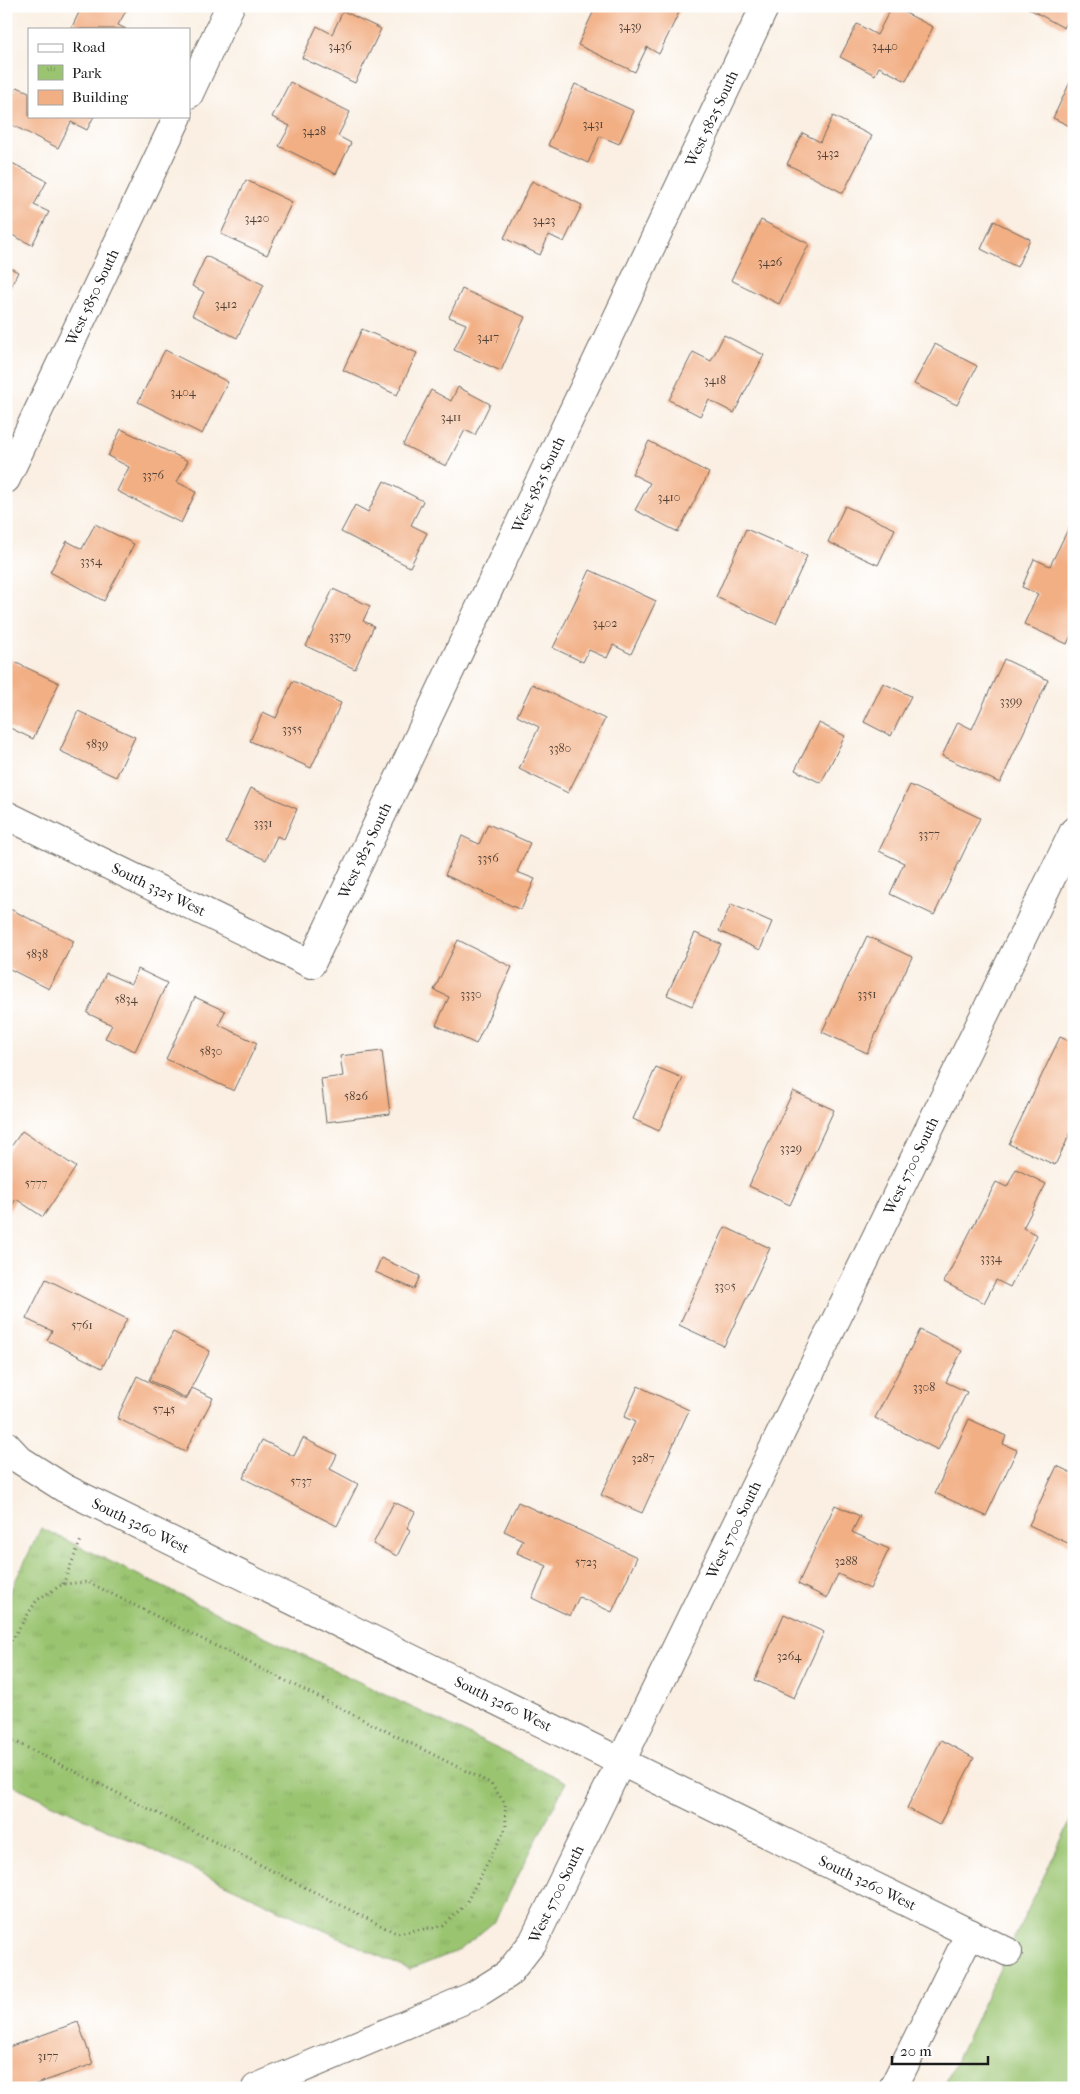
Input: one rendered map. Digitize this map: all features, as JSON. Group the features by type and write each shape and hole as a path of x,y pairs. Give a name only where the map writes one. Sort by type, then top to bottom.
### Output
{"street":[{"path":"190,92 230,6"},
{"name":"West 5825 South","path":"311,964 765,6"},
{"name":"West 5850 South","path":"6,479 177,118"},
{"name":"South 3325 West","path":"6,815 311,964"},
{"name":"West 5700 South","path":"256,2088 473,1996 508,1974 533,1942 1074,831"},
{"name":"South 3260 West","path":"6,1445 20,1460 64,1488 1008,1952"},
{"path":"893,2088 970,1933"}],"path":[{"path":"63,1584 81,1540"},
{"path":"6,1649 38,1600 63,1584 88,1582 490,1782 505,1804 506,1828 465,1905 443,1926 396,1933 6,1737"}],"green space":[{"path":"41,1528 566,1782 495,1921 460,1950 409,1970 6,1782 6,1600"},
{"path":"1074,1813 1074,2088 943,2088"}],"building":[{"path":"82,6 122,6 127,9 118,25 124,28 71,28"},
{"path":"596,6 682,6 659,54 647,47 635,72 578,45"},
{"path":"892,6 933,27 906,81 879,67 875,75 840,57 857,24 877,35"},
{"path":"1024,6 1074,6 1074,9 1064,28"},
{"path":"343,11 381,29 355,83 302,58 317,26 332,34"},
{"path":"1072,78 1074,79 1074,128 1053,118"},
{"path":"290,82 350,112 338,136 351,143 336,174 279,146 290,126 272,117"},
{"path":"575,84 634,111 619,144 600,136 588,163 548,145"},
{"path":"17,87 28,92 28,118 93,118 87,130 71,122 58,148 6,122 6,109"},
{"path":"833,116 872,136 843,193 787,164 803,133 820,142"},
{"path":"6,160 47,181 34,205 49,212 32,245 6,232"},
{"path":"246,180 292,202 267,255 221,234"},
{"path":"532,181 582,205 564,242 549,235 540,255 504,238"},
{"path":"761,220 809,244 779,304 731,280"},
{"path":"994,221 1030,239 1017,267 981,249"},
{"path":"206,256 264,285 237,338 192,315 204,292 192,286"},
{"path":"6,266 18,272 6,297"},
{"path":"462,289 525,317 501,371 454,350 466,324 449,317"},
{"path":"362,329 417,353 397,395 343,370"},
{"path":"724,335 764,355 734,413 709,400 700,416 669,400 693,352 711,361"},
{"path":"935,344 977,366 957,405 914,384"},
{"path":"165,350 228,382 202,434 138,402"},
{"path":"458,387 490,404 475,435 465,430 446,466 403,445 431,390 451,401"},
{"path":"121,429 188,461 177,482 196,492 181,523 117,491 129,467 108,456"},
{"path":"649,441 709,473 678,532 635,510 650,483 632,474"},
{"path":"384,481 423,501 411,525 427,533 410,567 341,532 355,505 368,512"},
{"path":"845,506 895,529 878,565 828,542"},
{"path":"1071,523 1074,525 1074,629 1067,644 1024,624 1038,594 1022,587 1034,559 1050,566"},
{"path":"95,524 134,544 104,601 50,572 67,541 82,549"},
{"path":"746,529 807,556 776,624 716,597"},
{"path":"590,570 656,601 631,654 613,645 607,658 589,650 583,662 553,648"},
{"path":"333,589 370,606 363,621 374,626 355,669 306,646"},
{"path":"6,658 59,683 33,739 6,726 8,708 6,707"},
{"path":"1004,659 1048,680 1000,783 942,756 958,722 972,729"},
{"path":"293,681 341,703 311,768 250,741 263,712 276,718"},
{"path":"883,683 911,696 891,736 864,722"},
{"path":"532,684 605,719 568,793 519,769 539,727 517,716"},
{"path":"78,711 135,737 116,777 60,751"},
{"path":"819,723 845,736 821,783 795,770"},
{"path":"910,785 980,818 934,915 890,894 904,863 879,851"},
{"path":"251,788 297,809 284,839 277,836 266,860 226,842"},
{"path":"488,824 530,843 517,872 535,879 521,910 445,875 462,836 479,844"},
{"path":"731,904 772,922 760,950 719,931"},
{"path":"6,907 74,941 49,989 6,967"},
{"path":"695,933 721,944 692,1006 667,995"},
{"path":"867,936 912,957 867,1053 822,1032"},
{"path":"458,940 512,967 476,1044 436,1025 449,997 434,990"},
{"path":"138,969 167,983 135,1051 105,1038 112,1025 87,1013 106,973 131,984"},
{"path":"195,997 225,1011 219,1025 257,1043 234,1091 166,1059"},
{"path":"1060,1037 1074,1043 1074,1126 1055,1165 1009,1144"},
{"path":"382,1051 390,1114 326,1122 321,1079 343,1076 340,1056"},
{"path":"656,1067 683,1078 659,1131 633,1119"},
{"path":"793,1091 834,1110 790,1205 749,1186"},
{"path":"22,1131 76,1167 43,1217 16,1199 8,1212 6,1211 6,1154"},
{"path":"1016,1169 1046,1184 1023,1228 1037,1235 1010,1287 996,1280 984,1303 944,1282 996,1182 1007,1187"},
{"path":"725,1227 770,1248 724,1346 679,1325"},
{"path":"381,1258 420,1276 414,1289 375,1272"},
{"path":"46,1279 127,1319 102,1368 47,1340 52,1331 26,1319"},
{"path":"920,1330 962,1351 946,1382 967,1392 938,1450 875,1418"},
{"path":"173,1332 210,1351 186,1398 149,1380"},
{"path":"137,1376 186,1400 192,1388 213,1398 185,1452 117,1418"},
{"path":"638,1386 689,1410 642,1513 601,1495 635,1422 624,1417"},
{"path":"969,1419 1006,1436 1003,1444 1017,1450 986,1516 935,1493"},
{"path":"303,1438 337,1455 330,1469 358,1484 337,1526 243,1478 262,1440 294,1456"},
{"path":"1057,1466 1074,1474 1074,1546 1029,1525"},
{"path":"394,1502 415,1512 407,1528 410,1530 397,1556 373,1544"},
{"path":"518,1502 637,1557 612,1612 579,1597 570,1616 532,1598 547,1566 517,1553 523,1540 504,1531"},
{"path":"835,1505 860,1516 852,1532 889,1549 870,1589 838,1574 827,1598 798,1584"},
{"path":"784,1614 824,1632 794,1698 755,1680"},
{"path":"941,1740 974,1758 939,1825 907,1808"},
{"path":"78,2022 93,2064 25,2088 6,2088 6,2048"}]}
